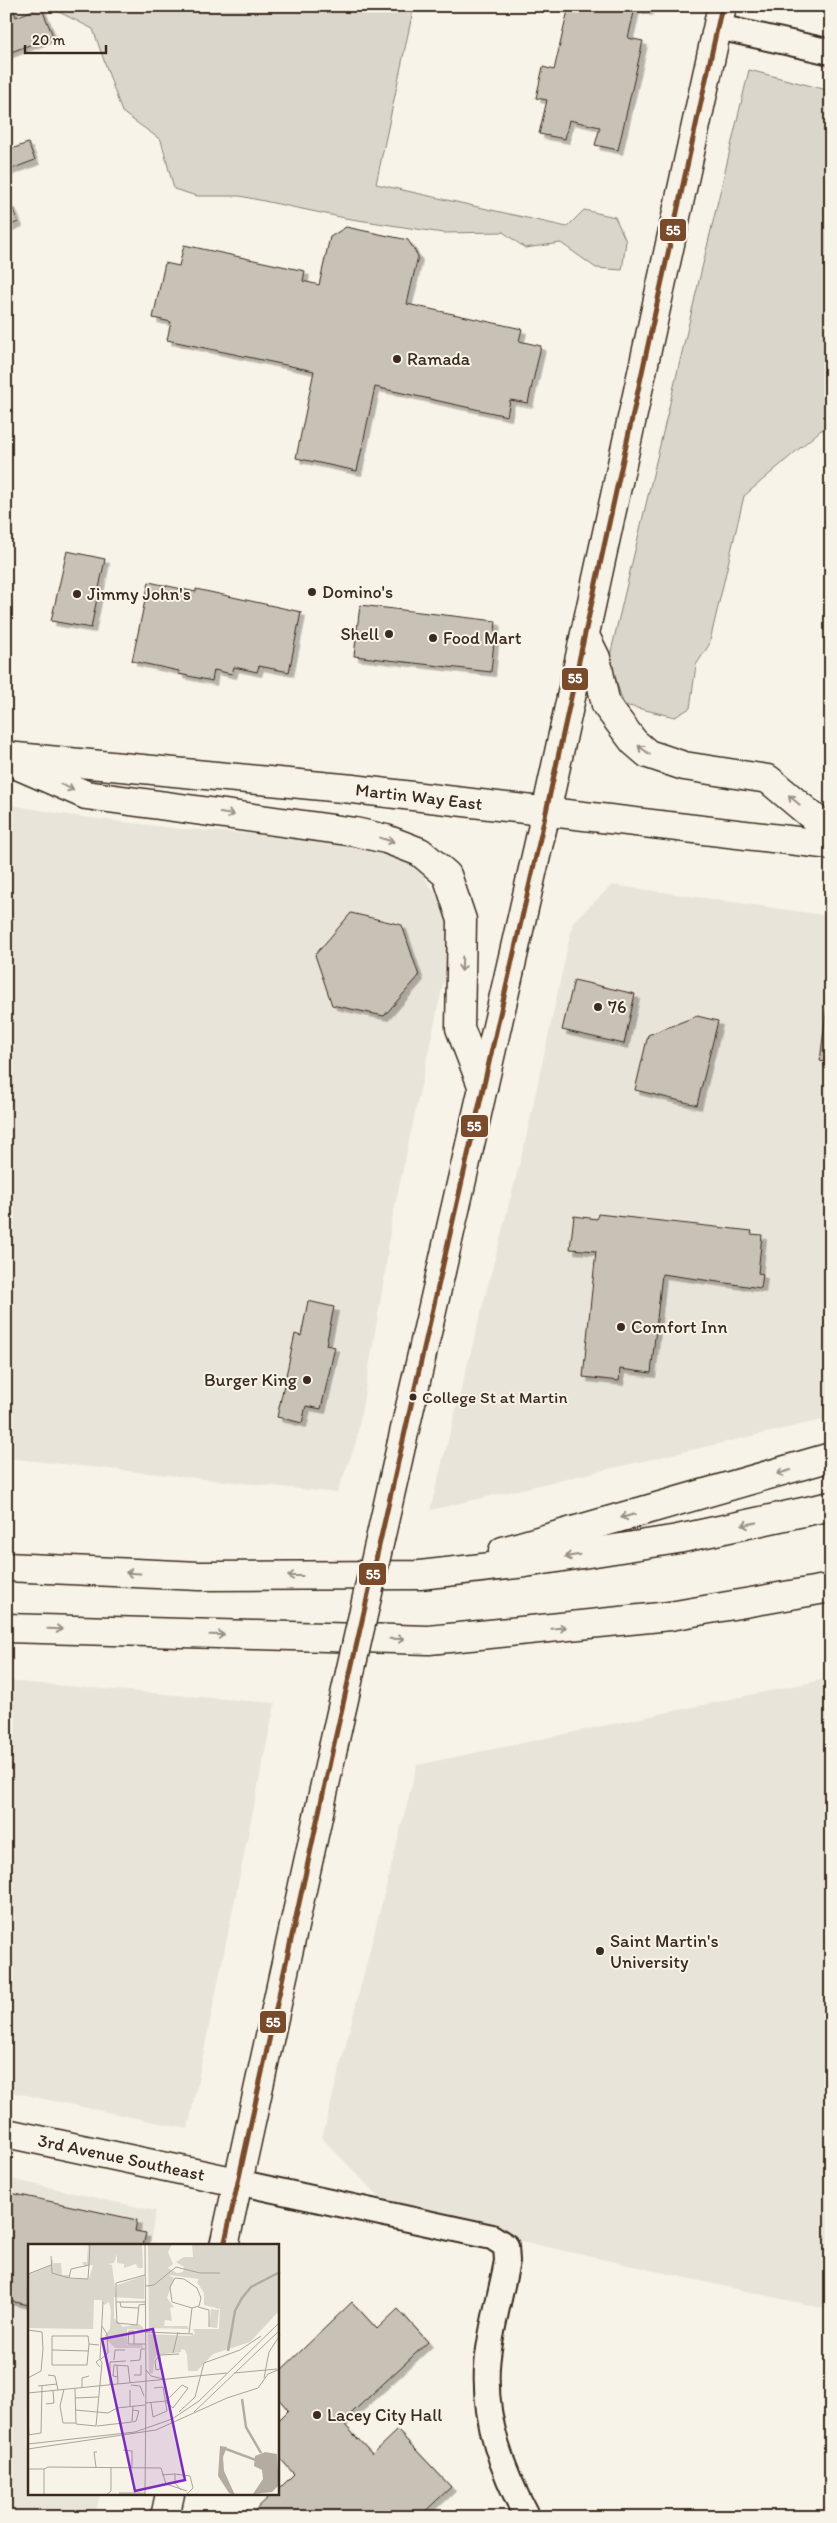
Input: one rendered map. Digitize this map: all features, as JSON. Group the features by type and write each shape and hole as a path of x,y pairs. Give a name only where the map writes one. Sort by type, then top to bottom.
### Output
{"main road":[{"path":"224,2244 333,1748 546,812 720,17"},
{"path":"585,636 596,658 606,705 634,742 648,754 684,766 768,778 831,832"},
{"name":"Martin Way East","path":"6,756 353,789 831,845"},
{"path":"6,761 86,795 355,832 386,839 420,852 447,875 462,920 460,1028 483,1088"},
{"path":"420,1575 831,1457"},
{"path":"6,1568 199,1576 420,1575 525,1563 678,1539 831,1506"},
{"path":"6,1628 429,1640 670,1616 831,1588"},
{"name":"3rd Avenue Southeast","path":"6,2133 237,2182"},
{"path":"165,2517 170,2496"}],"street":[{"path":"720,17 831,52"},
{"path":"237,2182 492,2238 506,2246 507,2261 487,2366 488,2412 499,2454 510,2484 527,2517"}],"shaded area":[{"path":"53,6 414,6 376,184 567,227 584,210 615,217 626,241 622,270 596,268 561,243 525,248 503,232 443,233 345,218 240,196 197,196 174,189 161,140 122,112 93,29 53,9"},
{"path":"749,70 831,91 831,429 821,430 744,496 709,645 696,665 690,708 675,717 624,705 609,660"},
{"path":"6,804 74,816 172,828 381,844 414,862 444,906 450,930 447,966 391,1224 385,1274 356,1443 337,1493 6,1458"},
{"path":"612,885 831,916 831,1418 430,1510 525,1142 573,922"},
{"name":"Saint Martin's University","path":"831,1678 831,2310 394,2213 322,2138 417,1765"},
{"path":"6,1681 275,1703 188,2129 6,2091"},
{"path":"6,2178 156,2211 149,2244 28,2244 28,2496 100,2496 95,2517 6,2517"}],"building":[{"path":"569,6 649,6 648,11 635,8 628,38 643,41 618,150 595,145 600,127 569,120 565,139 539,134 547,100 536,98 543,67 554,70"},
{"path":"41,7 53,36 6,54 6,10 13,8 16,17"},
{"path":"28,143 35,160 6,171 6,151"},
{"path":"11,204 18,222 6,227 6,206"},
{"name":"Ramada","path":"346,227 408,240 418,256 407,304 522,329 519,341 541,346 528,403 510,400 507,416 375,387 357,471 296,458 314,371 167,340 171,322 153,318 165,263 179,266 184,245 305,271 303,281 319,285 330,237"},
{"path":"67,551 105,559 91,628 51,621"},
{"path":"149,582 196,592 196,589 301,612 289,672 259,666 257,672 234,667 232,674 214,670 212,681 179,674 179,671 132,661"},
{"path":"360,605 496,621 491,672 354,656"},
{"path":"351,913 402,925 419,976 384,1016 332,1005 315,955"},
{"path":"831,974 831,1063 820,1061"},
{"path":"574,980 635,994 624,1044 562,1030"},
{"path":"697,1016 718,1021 697,1105 635,1090 648,1035"},
{"name":"Comfort Inn","path":"598,1214 752,1231 751,1234 762,1235 758,1273 763,1274 761,1288 662,1274 651,1373 620,1369 619,1381 583,1377 596,1251 570,1249 574,1216 597,1219"},
{"name":"Burger King","path":"308,1301 334,1307 326,1345 335,1347 321,1409 306,1406 302,1423 277,1417 295,1334 301,1336"},
{"path":"6,2192 137,2220 135,2231 146,2233 143,2244 28,2244 28,2305 6,2300"},
{"name":"Lacey City Hall","path":"352,2302 377,2329 398,2309 428,2342 342,2422 372,2454 397,2430 451,2487 419,2517 248,2517 270,2496 279,2496 279,2489 294,2474 279,2457 279,2419 288,2410 279,2399 279,2372"}],"transit line":[{"name":"55","path":"224,2244 333,1748 546,812 722,6"}],"place":[{"name":"Ramada","path":"397,359"},
{"name":"Domino's","path":"312,592"},
{"name":"Jimmy John's","path":"77,594"},
{"name":"Shell","path":"389,634"},
{"name":"Food Mart","path":"433,638"},
{"name":"76","path":"598,1007"},
{"name":"Comfort Inn","path":"621,1327"},
{"name":"Burger King","path":"307,1380"},
{"name":"College St at Martin","path":"413,1397"},
{"name":"Saint Martin's University","path":"600,1951"},
{"name":"Lacey City Hall","path":"317,2415"}]}
